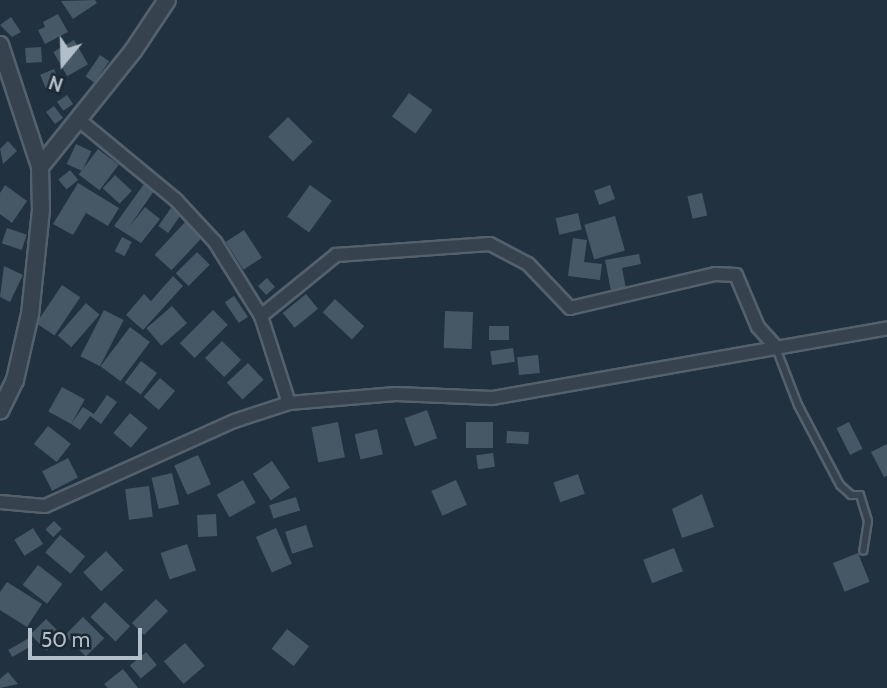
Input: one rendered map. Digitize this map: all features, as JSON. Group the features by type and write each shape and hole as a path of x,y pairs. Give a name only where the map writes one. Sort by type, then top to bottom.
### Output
{"street":[{"path":"40,167 79,120 167,0"},
{"path":"0,45 40,167 41,210 30,314 15,380 0,411"},
{"path":"79,120 176,201 215,242 261,316 289,403"},
{"path":"261,316 336,256 490,244 528,264 570,308 715,274 736,275 758,327 776,347"},
{"path":"0,502 46,506 234,421 289,403 396,394 492,398 887,328"}],"lane":[{"path":"776,347 797,405 840,485 851,495 860,495 868,521 863,551"}],"building":[{"path":"95,0 97,3 73,19 61,1"},
{"path":"58,14 68,32 45,44 38,30 45,27 43,22"},
{"path":"11,17 21,32 12,37 0,25"},
{"path":"74,40 88,64 67,76 53,52"},
{"path":"41,47 42,62 26,63 25,48"},
{"path":"100,55 109,61 95,83 85,77"},
{"path":"54,69 60,83 46,89 40,75"},
{"path":"409,93 432,110 415,134 392,116"},
{"path":"67,95 73,104 63,111 57,102"},
{"path":"54,106 63,118 55,124 46,112"},
{"path":"288,117 313,142 293,162 268,137"},
{"path":"8,141 17,151 3,164 0,149"},
{"path":"76,144 91,151 82,171 67,164"},
{"path":"98,149 119,165 100,190 79,175"},
{"path":"70,170 78,180 67,190 58,179"},
{"path":"115,175 132,191 120,204 103,188"},
{"path":"78,183 119,208 108,226 86,213 73,235 53,224"},
{"path":"144,184 154,191 129,227 145,207 160,219 141,243 114,226"},
{"path":"5,185 27,201 12,223 0,214 0,193"},
{"path":"310,185 332,201 309,232 287,217"},
{"path":"610,185 615,199 599,205 594,191"},
{"path":"702,193 707,215 693,219 687,196"},
{"path":"171,208 181,215 168,233 158,226"},
{"path":"578,213 582,230 559,235 556,218"},
{"path":"615,216 625,251 594,259 584,225"},
{"path":"186,221 203,237 171,270 155,255"},
{"path":"7,228 27,235 22,250 2,243"},
{"path":"244,230 262,258 244,270 226,242"},
{"path":"122,237 132,242 125,256 115,251"},
{"path":"573,238 587,240 584,262 602,264 600,280 568,276"},
{"path":"197,252 210,265 189,286 176,273"},
{"path":"639,254 641,264 622,268 626,288 611,291 605,260"},
{"path":"4,266 23,275 10,302 0,297"},
{"path":"173,276 183,286 143,330 126,315 144,294 151,301"},
{"path":"267,278 275,287 266,295 258,286"},
{"path":"62,285 80,297 55,335 36,323"},
{"path":"306,294 318,309 295,328 283,313"},
{"path":"234,296 248,317 239,323 225,302"},
{"path":"335,299 364,326 352,339 323,312"},
{"path":"86,303 100,315 71,347 58,335"},
{"path":"172,306 187,323 161,346 146,328"},
{"path":"104,310 124,320 100,366 80,356"},
{"path":"213,310 228,325 195,358 180,343"},
{"path":"445,311 473,312 472,349 444,348"},
{"path":"489,326 509,326 509,340 489,340"},
{"path":"130,327 150,342 120,381 101,366"},
{"path":"222,341 241,360 224,377 205,358"},
{"path":"513,348 515,362 492,365 490,351"},
{"path":"538,355 540,373 519,375 517,357"},
{"path":"141,361 157,373 141,395 125,383"},
{"path":"248,363 264,380 242,400 227,383"},
{"path":"160,378 175,391 159,410 144,397"},
{"path":"62,387 85,400 71,424 48,411"},
{"path":"107,395 117,402 101,424 90,416 80,430 71,424 83,407 94,414"},
{"path":"427,410 437,438 415,446 404,418"},
{"path":"130,413 148,428 131,448 113,433"},
{"path":"338,422 345,457 318,462 311,427"},
{"path":"466,422 493,422 493,448 466,448"},
{"path":"849,422 863,449 850,455 837,428"},
{"path":"48,426 71,444 57,462 34,444"},
{"path":"377,429 383,454 360,460 355,434"},
{"path":"507,431 529,432 528,444 506,443"},
{"path":"887,444 887,476 884,477 871,452"},
{"path":"493,453 495,467 478,469 476,455"},
{"path":"198,455 211,484 187,495 174,466"},
{"path":"68,458 78,478 52,491 42,471"},
{"path":"272,461 290,488 271,500 253,474"},
{"path":"172,473 179,504 159,509 152,478"},
{"path":"578,474 585,494 560,502 553,482"},
{"path":"243,480 256,503 229,517 217,495"},
{"path":"456,480 467,505 442,516 431,491"},
{"path":"149,486 153,517 129,520 125,489"},
{"path":"702,494 714,527 682,538 672,509"},
{"path":"296,497 300,510 273,519 269,505"},
{"path":"216,514 217,536 198,537 197,515"},
{"path":"54,521 62,529 53,537 46,529"},
{"path":"306,525 313,547 292,554 285,532"},
{"path":"33,528 43,544 24,556 14,540"},
{"path":"276,528 292,564 272,573 256,537"},
{"path":"60,535 85,556 70,574 45,553"},
{"path":"187,544 196,570 170,580 161,553"},
{"path":"674,548 683,571 652,583 643,560"},
{"path":"106,551 124,570 101,591 83,572"},
{"path":"858,553 870,582 845,592 833,563"},
{"path":"38,565 62,584 47,604 23,585"},
{"path":"7,582 42,604 27,627 0,610 0,592"},
{"path":"156,599 168,611 144,635 132,623"},
{"path":"105,602 130,626 116,641 90,617"},
{"path":"83,617 104,638 86,657 65,635"},
{"path":"46,619 62,635 47,651 30,635"},
{"path":"287,629 309,646 294,666 272,649"},
{"path":"29,638 33,645 12,657 8,650"},
{"path":"185,643 205,666 184,684 164,661"},
{"path":"146,652 157,665 141,679 130,665"},
{"path":"123,669 138,688 108,688 104,684"},
{"path":"8,672 18,684 0,688 0,679"}]}
